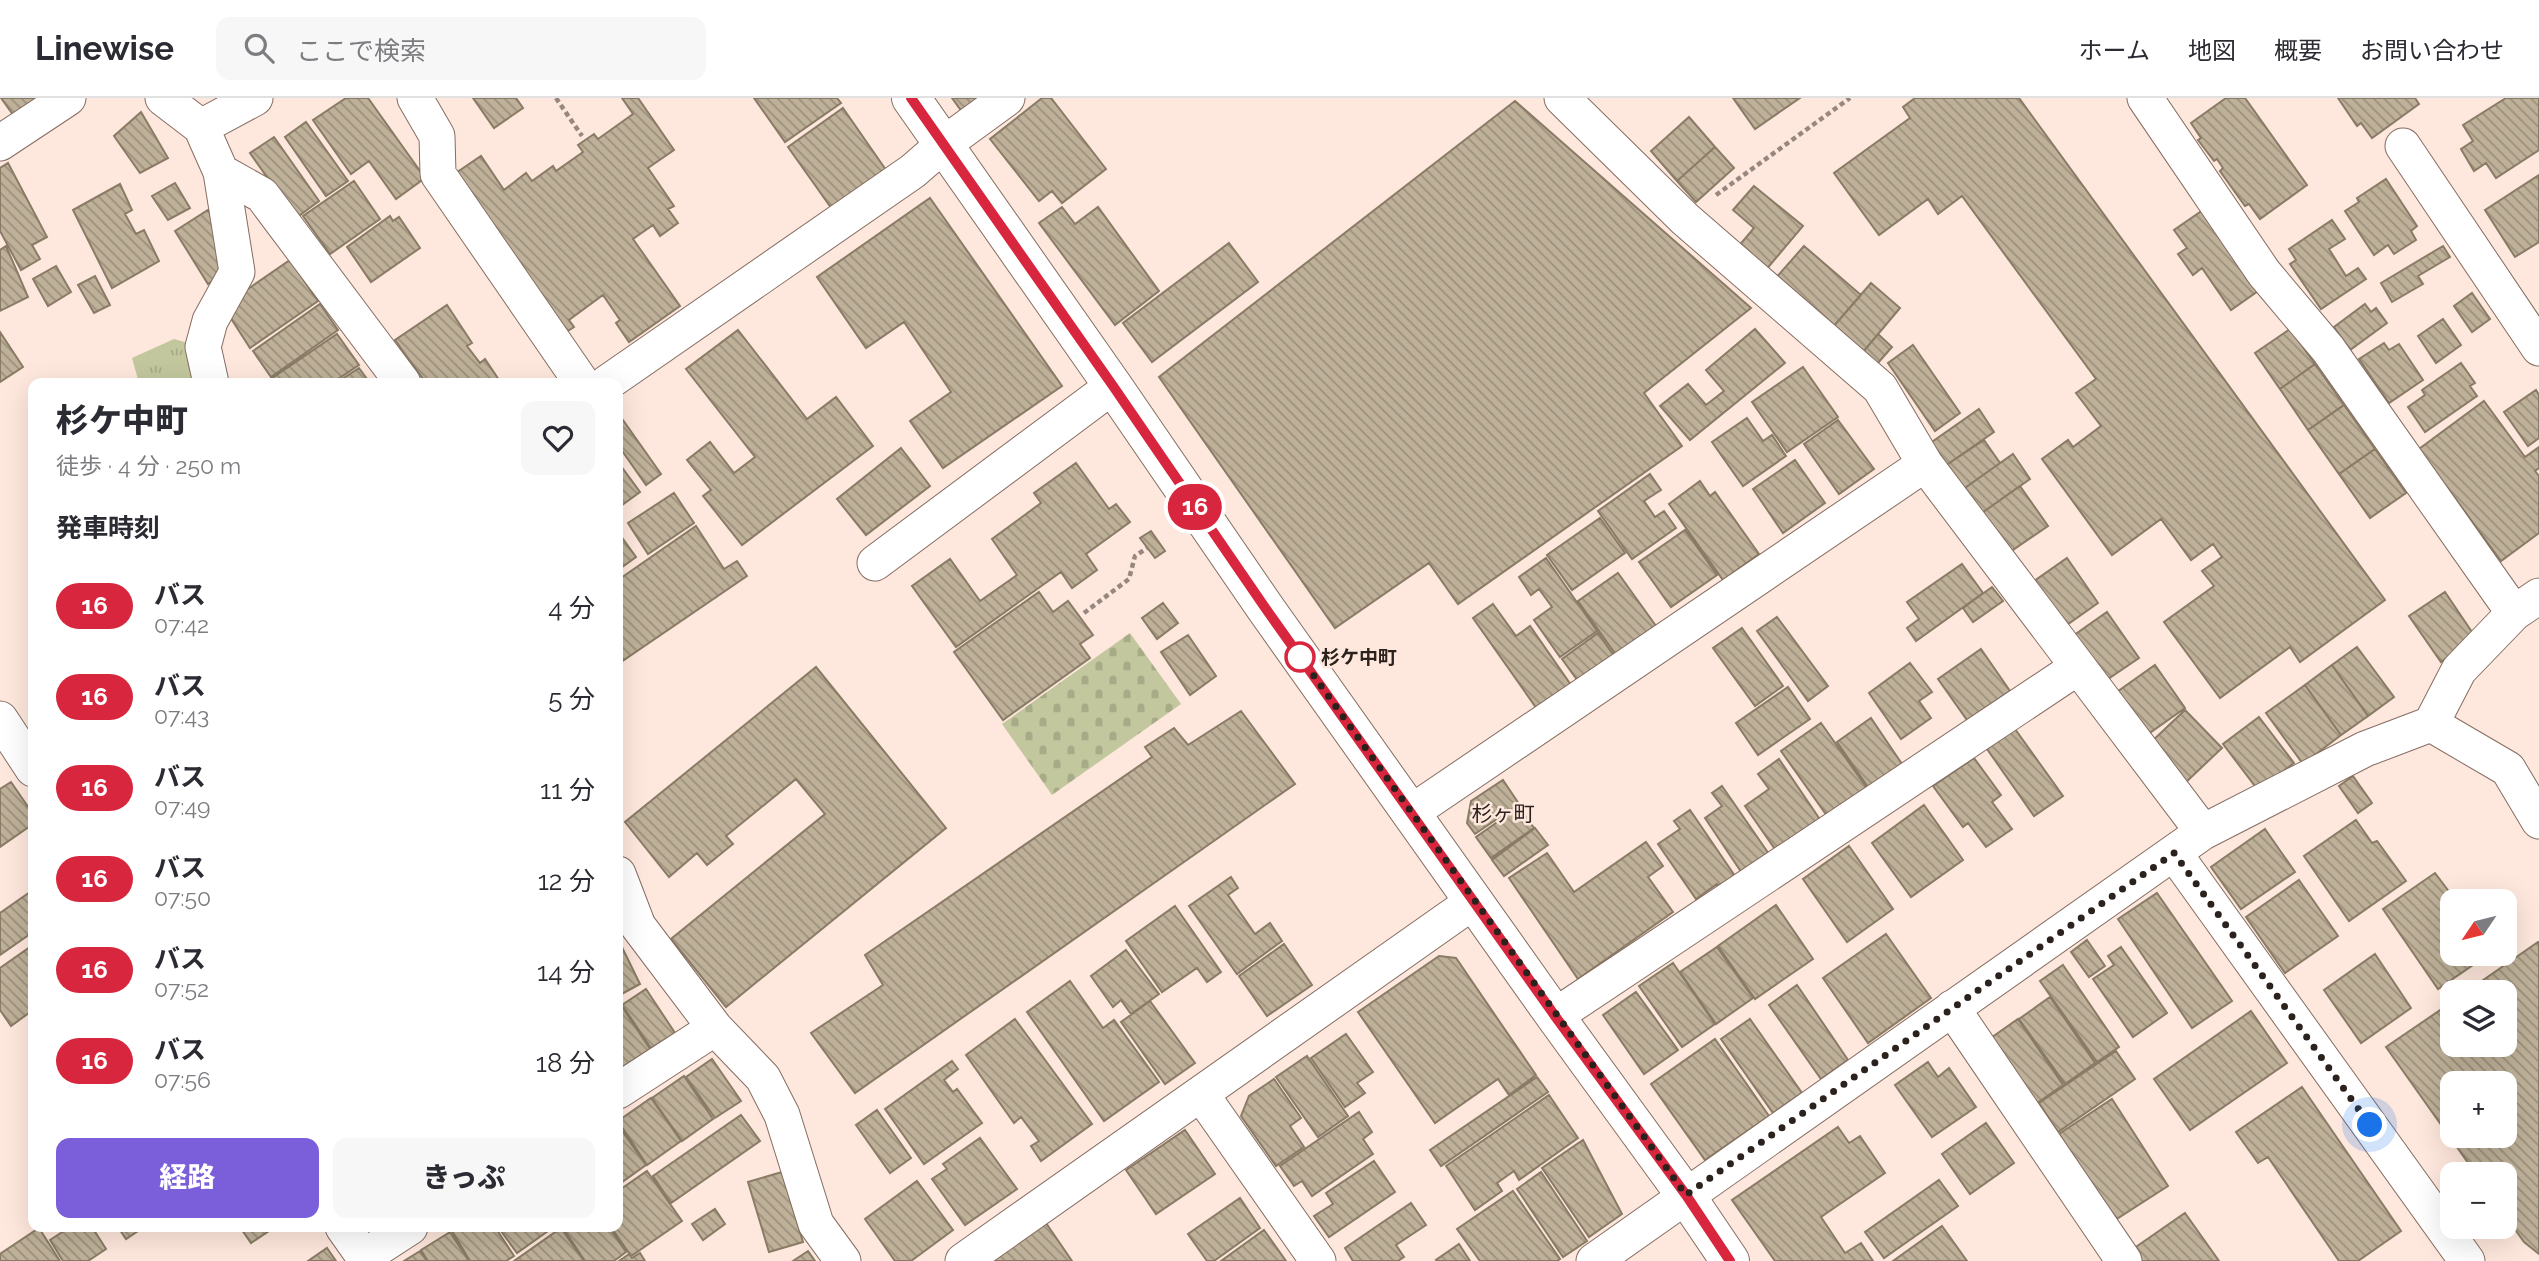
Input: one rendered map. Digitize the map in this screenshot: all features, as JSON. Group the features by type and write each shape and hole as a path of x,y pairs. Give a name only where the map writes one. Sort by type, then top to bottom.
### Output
{"street":[{"path":"0,143 68,98"},
{"path":"163,98 201,127 221,172 237,272 210,321 203,347 210,378"},
{"path":"201,127 255,98"},
{"path":"415,98 437,136 438,174 579,378"},
{"path":"911,98 1259,599 1555,1016 1686,1195 1730,1261"},
{"path":"614,378 913,171 944,144 1007,98"},
{"path":"1562,98 1685,219 1880,388 1925,464 2203,832"},
{"path":"1594,1261 2203,832 2365,749 2431,724 2459,670 2527,605 2328,349 2264,273 2146,98"},
{"path":"2403,146 2539,348"},
{"path":"221,172 262,195 399,378"},
{"path":"875,563 1113,386"},
{"path":"1412,812 1925,464"},
{"path":"1555,1016 2078,667"},
{"path":"0,719 28,761"},
{"path":"2431,724 2508,769 2539,821"},
{"path":"2174,853 2468,1261"},
{"path":"623,889 638,926 715,1028 763,1079 782,1115 816,1224 843,1261"},
{"path":"963,1261 1474,901"},
{"path":"1952,1008 2124,1261"},
{"path":"623,1088 715,1028"},
{"path":"1201,1094 1318,1261"},
{"path":"346,1232 365,1259 403,1232"}],"path":[{"path":"556,98 582,135"},
{"path":"1685,219 1757,163 1850,98"},
{"path":"1084,613 1129,579 1135,556 1147,548"}],"green space":[{"path":"174,339 203,347 210,378 138,378 132,358"},
{"path":"1130,633 1181,704 1052,795 1002,724"}],"building":[{"path":"1,98 40,98 14,116"},
{"path":"346,98 368,98 425,178 396,199 369,161 351,174 313,120"},
{"path":"473,98 516,98 523,108 494,128"},
{"path":"622,98 638,98 674,150 648,168 674,206 668,209 678,223 660,236 653,225 633,239 680,306 629,342 616,323 620,320 603,295 569,320 574,327 560,336 450,177 481,156 504,190 526,173 532,181 553,166 556,171 583,152 578,145 594,134 598,139 633,114"},
{"path":"754,98 837,98 841,103 785,142"},
{"path":"952,98 989,98 965,116"},
{"path":"1042,98 1051,98 1106,169 1062,203 1052,191 1039,201 990,139"},
{"path":"1733,98 1800,98 1755,129"},
{"path":"1915,98 2019,98 2385,600 2300,662 2290,647 2220,698 2164,622 2214,586 2202,571 2222,557 2213,544 2191,560 2161,519 2112,555 2042,459 2068,440 2073,447 2101,426 2076,393 2096,379 1962,196 1938,214 1928,199 1879,235 1834,173 1910,118 1903,107"},
{"path":"2226,98 2245,98 2307,185 2260,219 2249,204 2245,206 2220,171 2223,168 2217,159 2214,161 2198,140 2201,138 2191,123"},
{"path":"2338,98 2415,98 2419,104 2372,138 2361,123 2357,126"},
{"path":"2506,98 2539,98 2539,150 2496,178 2486,163 2474,171 2461,149 2473,141 2463,125"},
{"path":"1515,101 1751,308 1644,393 1682,446 1458,604 1429,563 1335,628 1159,377"},
{"path":"843,108 886,170 832,209 788,147"},
{"path":"141,112 168,158 140,173 114,136"},
{"path":"1689,117 1715,147 1677,181 1651,151"},
{"path":"306,122 348,181 326,196 285,137"},
{"path":"274,137 319,201 296,218 250,153"},
{"path":"1715,147 1734,168 1696,202 1677,181"},
{"path":"8,163 47,237 32,245 40,259 21,270 0,231 0,168"},
{"path":"2539,175 2539,242 2515,257 2485,210"},
{"path":"2386,179 2417,226 2411,231 2416,240 2394,254 2388,245 2374,255 2345,211 2359,202 2357,198"},
{"path":"354,181 380,219 330,254 303,216"},
{"path":"175,183 190,208 168,220 152,196"},
{"path":"120,184 132,210 125,214 136,234 144,230 159,261 112,288 73,210"},
{"path":"1754,186 1803,226 1765,271 1738,247 1754,228 1733,210"},
{"path":"930,198 1062,386 943,468 910,421 951,392 904,322 866,348 817,277"},
{"path":"1062,207 1075,224 1098,207 1159,291 1115,325 1039,223"},
{"path":"2206,208 2261,289 2231,310 2202,268 2193,275 2178,254 2187,248 2174,230"},
{"path":"208,210 228,242 233,268 208,284 175,231"},
{"path":"390,216 393,221 399,217 420,248 371,282 347,247"},
{"path":"2332,220 2345,239 2329,249 2346,276 2358,268 2366,279 2321,309 2290,264 2296,260 2289,249"},
{"path":"1229,243 1258,282 1152,362 1123,323"},
{"path":"6,246 28,297 0,311 0,250"},
{"path":"1804,246 1861,295 1833,327 1775,279"},
{"path":"2443,246 2450,257 2418,276 2423,284 2392,302 2381,283"},
{"path":"290,260 318,301 250,348 223,306"},
{"path":"56,266 71,292 48,306 33,279"},
{"path":"95,276 110,305 94,313 78,285"},
{"path":"1871,283 1900,308 1863,352 1833,327"},
{"path":"2472,293 2490,319 2472,332 2454,306"},
{"path":"320,304 338,330 271,377 253,351"},
{"path":"2365,304 2371,312 2376,308 2387,323 2350,350 2334,327"},
{"path":"447,305 472,343 467,346 480,363 485,359 498,378 422,378 395,340"},
{"path":"2443,319 2461,345 2436,363 2418,336"},
{"path":"1755,329 1785,363 1690,440 1660,406 1688,384 1706,405 1724,391 1706,370"},
{"path":"2290,329 2315,364 2280,389 2255,353"},
{"path":"738,330 807,419 836,397 873,446 742,545 703,496 711,490 687,460 710,442 734,473 755,457 686,369"},
{"path":"0,332 23,367 0,382"},
{"path":"337,334 359,365 340,378 272,378"},
{"path":"1878,334 1892,347 1877,364 1863,352"},
{"path":"2384,343 2389,350 2399,344 2423,380 2389,403 2359,359"},
{"path":"1913,345 1960,413 1935,431 1888,363"},
{"path":"2461,363 2475,383 2470,386 2477,396 2425,432 2408,407 2425,395 2422,390"},
{"path":"2315,364 2344,405 2308,430 2280,389"},
{"path":"1803,367 1838,417 1787,452 1752,402"},
{"path":"359,368 366,378 344,378"},
{"path":"2536,390 2539,395 2539,438 2528,446 2504,412"},
{"path":"2484,401 2525,457 2539,447 2539,468 2535,471 2539,476 2539,533 2501,561 2419,449"},
{"path":"2344,405 2375,449 2339,474 2308,430"},
{"path":"1979,409 1994,432 1945,466 1929,444"},
{"path":"1747,418 1763,441 1772,435 1786,456 1743,486 1712,442"},
{"path":"623,420 661,474 646,485 623,452"},
{"path":"1838,420 1874,469 1839,494 1804,444"},
{"path":"1984,440 2000,463 1962,490 1945,466"},
{"path":"901,448 930,486 866,535 837,499"},
{"path":"2375,449 2406,493 2370,518 2339,474"},
{"path":"2013,454 2030,479 1979,515 1962,490"},
{"path":"1795,460 1825,503 1783,533 1753,489"},
{"path":"1076,463 1109,509 1116,504 1130,522 1086,554 1097,570 1072,588 1061,572 956,647 912,586 950,559 980,601 1017,575 992,539 1041,503 1034,493"},
{"path":"623,469 640,492 623,504"},
{"path":"1650,474 1661,490 1644,501 1655,517 1664,511 1676,528 1632,559 1598,511"},
{"path":"1700,481 1710,496 1715,492 1759,554 1723,580 1669,504"},
{"path":"2020,486 2048,526 2007,554 1979,515"},
{"path":"674,493 694,523 648,554 628,523"},
{"path":"1600,518 1625,553 1572,590 1547,555"},
{"path":"696,526 724,569 737,561 747,576 623,661 623,577"},
{"path":"1685,530 1717,575 1671,607 1639,562"},
{"path":"1151,531 1165,551 1155,558 1140,538"},
{"path":"623,539 636,557 623,566"},
{"path":"1546,558 1597,631 1560,657 1534,620 1552,607 1539,589 1531,595 1519,577"},
{"path":"2067,558 2098,603 2061,629 2030,584"},
{"path":"1962,564 1983,593 1916,641 1907,628 1919,619 1907,602"},
{"path":"1618,573 1656,626 1616,655 1578,601"},
{"path":"1992,587 2003,601 1973,622 1963,608"},
{"path":"1039,592 1053,612 1068,601 1093,635 1080,644 1090,658 1003,720 954,652"},
{"path":"2445,592 2476,638 2441,662 2409,616"},
{"path":"1163,603 1178,623 1157,639 1142,618"},
{"path":"1493,604 1516,636 1530,626 1571,685 1537,709 1473,618"},
{"path":"2107,612 2139,658 2102,683 2070,638"},
{"path":"1777,617 1828,686 1808,701 1757,631"},
{"path":"1742,628 1783,686 1755,706 1713,648"},
{"path":"1598,633 1614,656 1578,681 1562,659"},
{"path":"1188,635 1216,676 1190,695 1161,652"},
{"path":"2357,647 2394,697 2368,716 2332,665"},
{"path":"1981,649 2010,691 1967,720 1938,679"},
{"path":"1910,663 1932,692 1919,701 1931,718 1901,739 1869,693"},
{"path":"2155,665 2185,708 2144,737 2114,694"},
{"path":"2332,665 2368,716 2341,735 2305,685"},
{"path":"816,667 946,828 726,1007 671,939 825,814 796,779 726,836 733,844 707,865 697,853 669,877 625,822"},
{"path":"2305,685 2341,735 2303,764 2266,713"},
{"path":"1788,687 1810,719 1758,755 1736,723"},
{"path":"2185,710 2222,748 2184,784 2148,745"},
{"path":"1241,711 1295,784 855,1093 811,1033 883,985 865,955 1152,757 1145,747 1174,728 1188,745"},
{"path":"2259,717 2294,763 2258,790 2223,744"},
{"path":"1871,718 1904,767 1870,790 1837,742"},
{"path":"1821,723 1869,791 1830,820 1781,751"},
{"path":"2015,729 2063,796 2034,816 1987,749"},
{"path":"1974,758 2001,795 1992,802 2012,829 1986,847 1968,823 1963,827 1933,786"},
{"path":"1779,759 1821,821 1777,852 1745,806 1769,789 1758,774"},
{"path":"2353,776 2372,803 2358,813 2339,786"},
{"path":"1503,780 1519,804 1475,834 1467,823 1471,801"},
{"path":"11,782 28,807 28,827 0,847 0,789"},
{"path":"1722,786 1771,857 1744,876 1705,818 1722,806 1712,793"},
{"path":"1924,805 1963,860 1911,897 1872,843"},
{"path":"1519,807 1534,828 1491,858 1476,837"},
{"path":"1690,810 1737,879 1721,890 1717,884 1696,899 1658,844 1680,829 1674,821"},
{"path":"2356,820 2372,843 2377,841 2406,881 2349,921 2304,856"},
{"path":"1535,828 1548,845 1504,876 1492,860"},
{"path":"2265,829 2295,872 2241,909 2211,867"},
{"path":"1646,842 1663,866 1648,877 1673,912 1578,979 1509,878 1547,853 1574,892"},
{"path":"1849,846 1893,909 1847,942 1803,879"},
{"path":"2435,873 2447,889 2440,889 2440,966 2472,966 2451,980 2440,980 2438,989 2383,909"},
{"path":"1231,877 1238,888 1228,895 1255,934 1270,923 1282,941 1237,974 1189,906"},
{"path":"2299,880 2338,936 2285,973 2246,917"},
{"path":"28,893 28,935 0,955 0,913"},
{"path":"2157,893 2232,1001 2192,1028 2118,919"},
{"path":"1776,905 1813,959 1755,999 1718,946"},
{"path":"1175,906 1221,972 1207,982 1197,968 1162,992 1126,941"},
{"path":"1886,934 1931,998 1868,1043 1823,978"},
{"path":"2087,940 2105,966 2089,977 2071,952"},
{"path":"2539,942 2539,1254 2517,1232 2517,1162 2467,1162 2458,1148 2517,1148 2517,1071 2440,1071 2440,1123 2386,1047 2440,1010 2440,1057 2517,1057 2517,980 2483,980 2503,966 2517,966 2517,957"},
{"path":"1284,944 1312,985 1267,1016 1239,976"},
{"path":"1717,947 1753,998 1716,1024 1680,972"},
{"path":"2121,947 2167,1013 2133,1037 2093,979 2114,965 2108,956"},
{"path":"28,948 28,1014 11,1026 0,1010 0,968"},
{"path":"623,949 640,984 623,993"},
{"path":"1126,950 1159,994 1131,1014 1121,1000 1113,1007 1091,976"},
{"path":"2375,954 2411,1008 2361,1043 2324,990"},
{"path":"1439,956 1456,958 1536,1075 1509,1095 1498,1079 1435,1123 1358,1012"},
{"path":"1673,963 1715,1024 1682,1047 1639,986"},
{"path":"2063,965 2119,1047 2097,1062 2040,981"},
{"path":"1070,981 1103,1028 1114,1020 1159,1082 1104,1121 1027,1012"},
{"path":"1797,985 1848,1060 1821,1079 1769,1005"},
{"path":"646,989 675,1033 651,1048 623,1004"},
{"path":"1636,992 1678,1050 1644,1074 1603,1015"},
{"path":"2050,997 2095,1063 2065,1084 2019,1019"},
{"path":"1150,1001 1195,1063 1165,1084 1121,1022"},
{"path":"623,1008 650,1049 623,1067"},
{"path":"2251,1011 2287,1063 2190,1130 2154,1079"},
{"path":"1015,1019 1092,1124 1041,1161 1031,1146 1039,1141 1021,1117 1014,1123 966,1055"},
{"path":"1750,1019 1802,1093 1773,1113 1721,1039"},
{"path":"2018,1019 2063,1085 2033,1106 1988,1040"},
{"path":"1346,1034 1373,1072 1357,1083 1365,1093 1345,1107 1311,1058"},
{"path":"1715,1039 1769,1116 1705,1160 1651,1084"},
{"path":"2116,1051 2135,1079 2058,1132 2039,1103"},
{"path":"1307,1056 1348,1116 1318,1137 1276,1077"},
{"path":"712,1059 741,1101 715,1118 686,1077"},
{"path":"952,1061 958,1069 944,1080 953,1092 957,1089 982,1123 924,1164 885,1109"},
{"path":"1928,1062 1938,1077 1949,1068 1976,1107 1932,1137 1895,1085"},
{"path":"684,1076 713,1119 682,1141 652,1098"},
{"path":"1537,1077 1548,1092 1441,1166 1430,1150"},
{"path":"1274,1079 1301,1118 1290,1126 1304,1147 1276,1166 1241,1116 1249,1096"},
{"path":"2302,1087 2401,1231 2358,1261 2339,1261 2268,1157 2258,1163 2236,1132"},
{"path":"1549,1095 1578,1138 1519,1180 1514,1171 1497,1183 1502,1191 1475,1210 1446,1166"},
{"path":"651,1098 681,1141 647,1165 623,1129 623,1118"},
{"path":"2112,1099 2168,1186 2115,1220 2059,1134"},
{"path":"877,1110 911,1158 890,1173 856,1125"},
{"path":"1359,1112 1372,1132 1363,1139 1373,1154 1312,1196 1302,1181 1294,1186 1280,1166"},
{"path":"741,1115 760,1141 671,1203 653,1176"},
{"path":"1986,1123 2014,1163 1970,1194 1942,1154"},
{"path":"1838,1127 1849,1143 1860,1136 1885,1173 1821,1217 1845,1253 1861,1243 1873,1261 1775,1261 1732,1200"},
{"path":"1185,1130 1215,1174 1156,1214 1126,1170"},
{"path":"623,1132 646,1165 623,1181"},
{"path":"980,1138 1017,1189 965,1225 932,1179 947,1169 943,1164"},
{"path":"1583,1140 1622,1214 1589,1237 1542,1168"},
{"path":"1374,1161 1395,1192 1329,1237 1314,1216 1333,1204 1326,1193"},
{"path":"647,1171 682,1221 631,1256 614,1232 623,1232 623,1188"},
{"path":"782,1172 803,1242 769,1252 748,1182"},
{"path":"1541,1172 1587,1241 1563,1257 1517,1189"},
{"path":"1939,1180 1958,1206 1884,1258 1865,1232"},
{"path":"917,1181 953,1230 911,1261 895,1261 865,1219"},
{"path":"1513,1191 1560,1259 1557,1261 1480,1261 1457,1229"},
{"path":"1240,1198 1260,1228 1214,1261 1207,1261 1188,1234"},
{"path":"1411,1203 1426,1225 1396,1245 1404,1257 1398,1261 1353,1261 1345,1248"},
{"path":"715,1209 725,1224 703,1240 692,1224"},
{"path":"2185,1213 2219,1261 2141,1261 2133,1249"},
{"path":"1046,1223 1072,1261 991,1261"},
{"path":"1942,1226 1967,1261 1893,1261"},
{"path":"1264,1230 1286,1261 1221,1261"},
{"path":"33,1232 42,1232 60,1261 0,1261 0,1254"},
{"path":"62,1232 95,1232 106,1249 88,1261 63,1261 50,1240"},
{"path":"121,1232 136,1232 126,1239"},
{"path":"243,1232 268,1232 251,1243"},
{"path":"450,1232 469,1261 428,1261 421,1250"},
{"path":"453,1232 498,1232 514,1256 506,1261 470,1261"},
{"path":"502,1232 547,1232 517,1253"},
{"path":"555,1232 564,1232 584,1261 514,1261"},
{"path":"566,1232 612,1232 626,1252 614,1261 585,1261"},
{"path":"1459,1244 1470,1261 1436,1260"},
{"path":"327,1248 336,1261 308,1261"},
{"path":"420,1251 427,1261 404,1261"},
{"path":"808,1251 815,1261 793,1261"},
{"path":"640,1253 645,1261 619,1261 629,1254 632,1258"}],"bus line":[{"name":"16","path":"911,98 1113,386 1215,537 1555,1016 1686,1195 1730,1261"}],"place":[{"name":"杉ケ中町","path":"1300,657"}],"district":[{"name":"杉ヶ町","path":"1503,814"}],"route":[{"path":"1300,657 1296,651 1555,1016 1686,1195 2174,853 2370,1125"}]}
